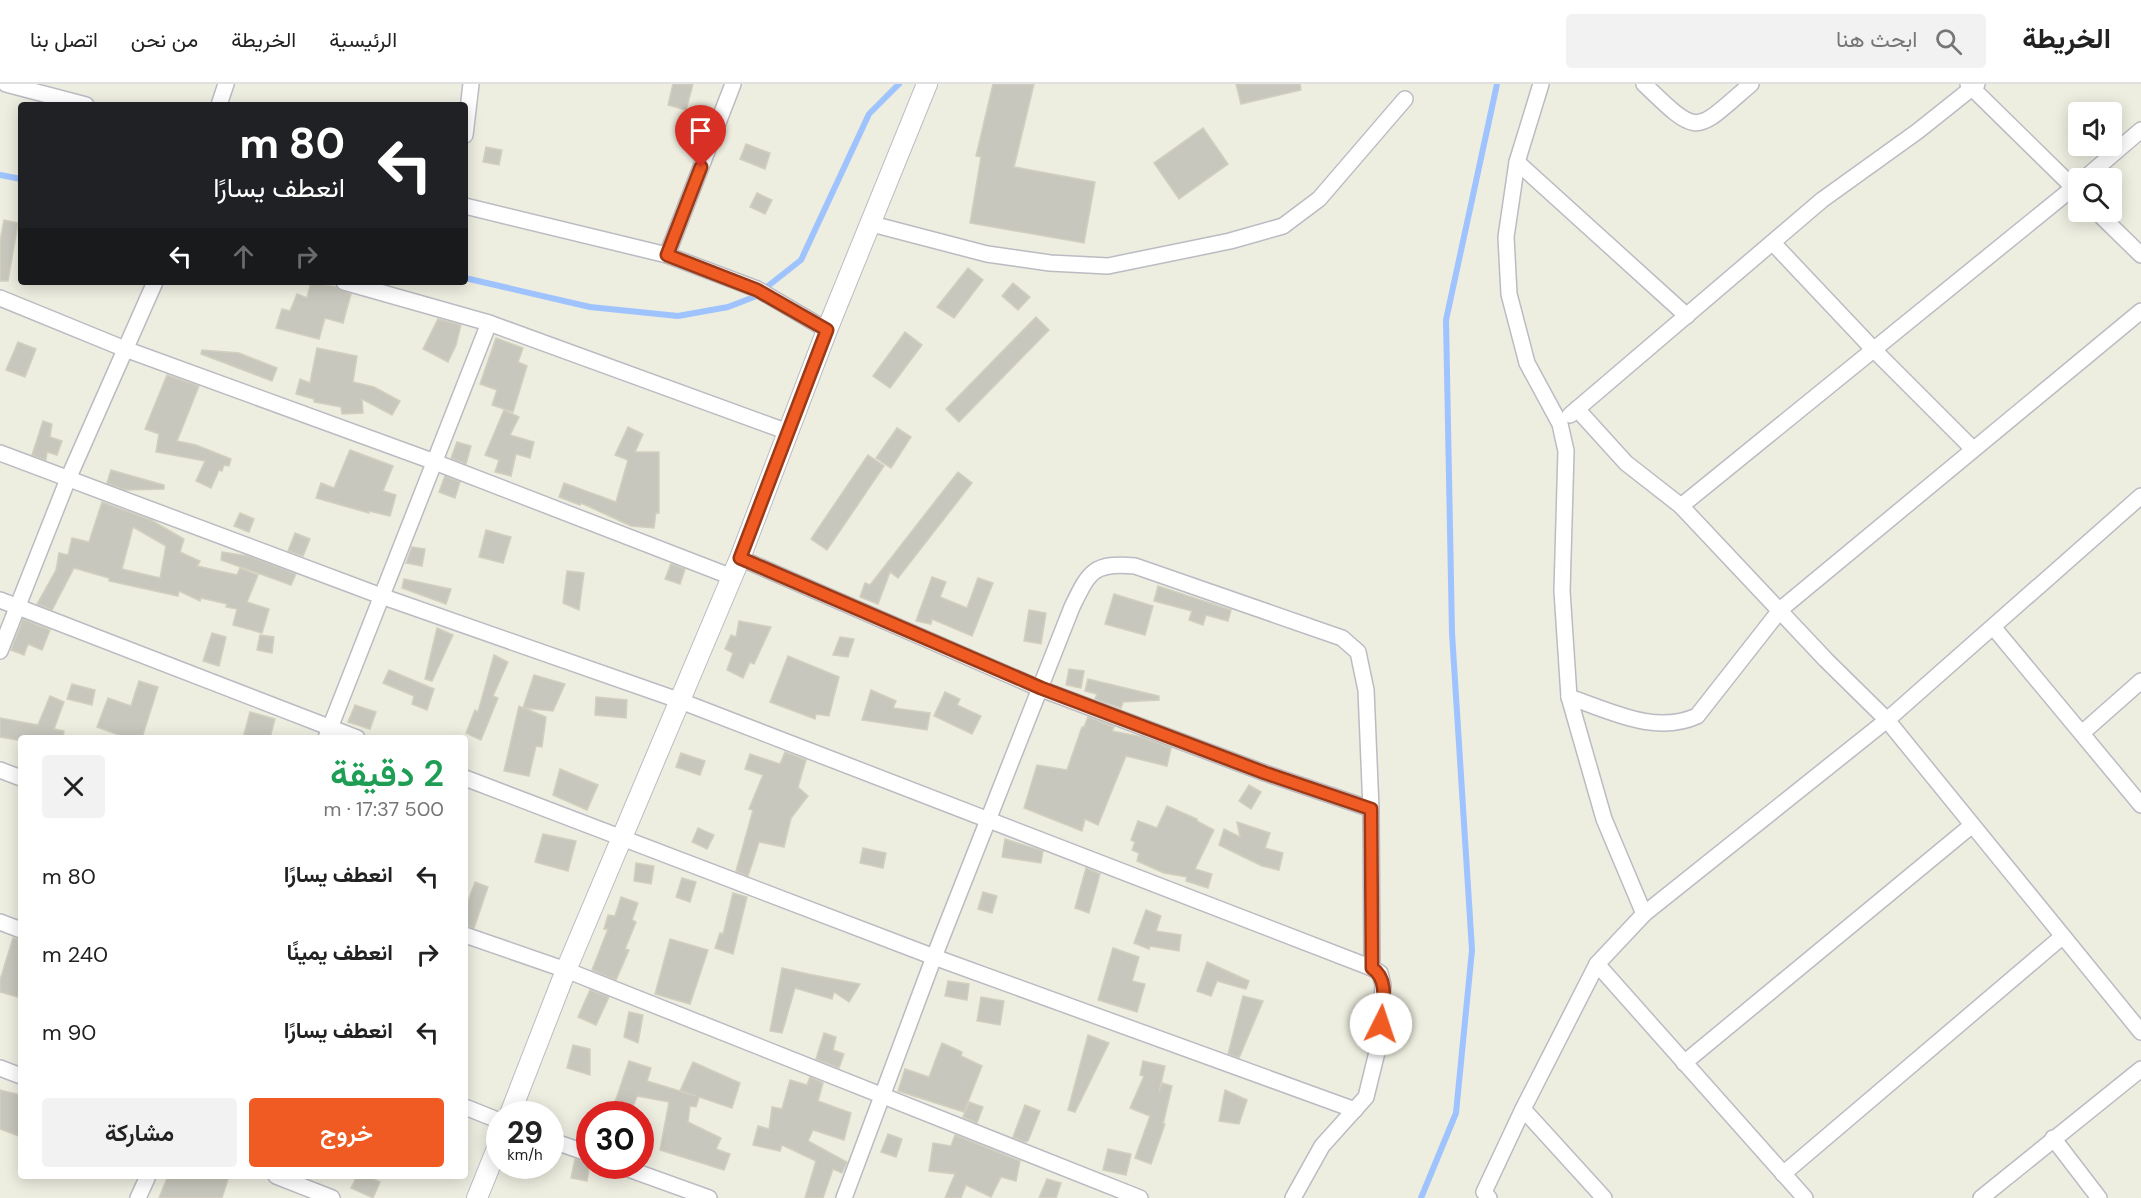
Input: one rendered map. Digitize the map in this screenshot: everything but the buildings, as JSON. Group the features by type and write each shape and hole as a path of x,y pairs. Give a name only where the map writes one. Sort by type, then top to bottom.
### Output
{"street":[{"path":"6,84 43,89 78,102"},
{"path":"220,102 226,84"},
{"path":"468,110 471,84"},
{"path":"667,255 733,84"},
{"path":"515,1101 566,970 678,700 740,558 827,330 927,84"},
{"path":"1541,84 1516,162 1506,237 1509,294 1527,363 1560,424 1566,451 1562,591 1569,697 1605,819 1644,914"},
{"path":"1644,84 1676,115 1685,121 1695,123 1706,123 1751,84"},
{"path":"1560,424 1822,200 1972,86 2068,176"},
{"path":"872,224 987,254 1050,263 1108,266 1230,241 1283,226 1319,199 1405,99"},
{"path":"2099,168 2141,130"},
{"path":"1516,162 1687,316"},
{"path":"1681,506 2068,195"},
{"path":"468,208 667,255 757,290 827,330"},
{"path":"2107,222 2141,255"},
{"path":"1773,243 1875,351 1973,449"},
{"path":"0,651 68,479 154,285"},
{"path":"355,285 489,323 788,432"},
{"path":"0,298 125,349 432,461 732,577"},
{"path":"1569,697 1644,722 1681,723 1697,716 1781,609 2141,311"},
{"path":"0,600 328,733 432,461 489,323"},
{"path":"1577,409 1626,463 1681,506 1781,609 1826,660 1887,720 2141,1032"},
{"path":"0,453 381,596 678,700 1372,968 1380,973 1383,984 1379,1044 1366,1097 1322,1146 1293,1198"},
{"path":"1485,1196 1522,1109 1597,964 1644,914 1887,720 2141,496"},
{"path":"740,558 1041,688 1265,773 1371,809"},
{"path":"844,1198 988,819 1085,579 1098,567 1135,566 1342,638 1358,652 1366,690 1371,809 1372,968"},
{"path":"1994,628 2141,805"},
{"path":"2082,733 2141,681"},
{"path":"0,770 18,777"},
{"path":"468,779 934,957 1355,1110"},
{"path":"1684,1063 1971,826"},
{"path":"0,922 18,929"},
{"path":"468,936 566,970 1140,1198"},
{"path":"1783,1174 2063,936"},
{"path":"1597,964 1805,1198"},
{"path":"0,1068 18,1075"},
{"path":"1980,1198 2141,1069"},
{"path":"468,1108 486,1115"},
{"path":"1522,1109 1604,1198"},
{"path":"2053,1138 2099,1198"},
{"path":"477,1198 486,1176"},
{"path":"654,1178 709,1198"},
{"path":"138,1198 147,1179"},
{"path":"284,1179 332,1198"}],"waterway":[{"path":"468,279 590,307 678,316 728,307 754,297 801,260 869,114 899,84"},
{"path":"1421,1198 1456,1113 1472,950 1452,633 1446,320 1497,84"},
{"path":"0,175 18,178"}],"route":[{"path":"701,167 667,255 757,290 827,330 740,558 1041,688 1265,773 1371,809 1372,968 1380,973 1383,984 1381,1024"}]}
